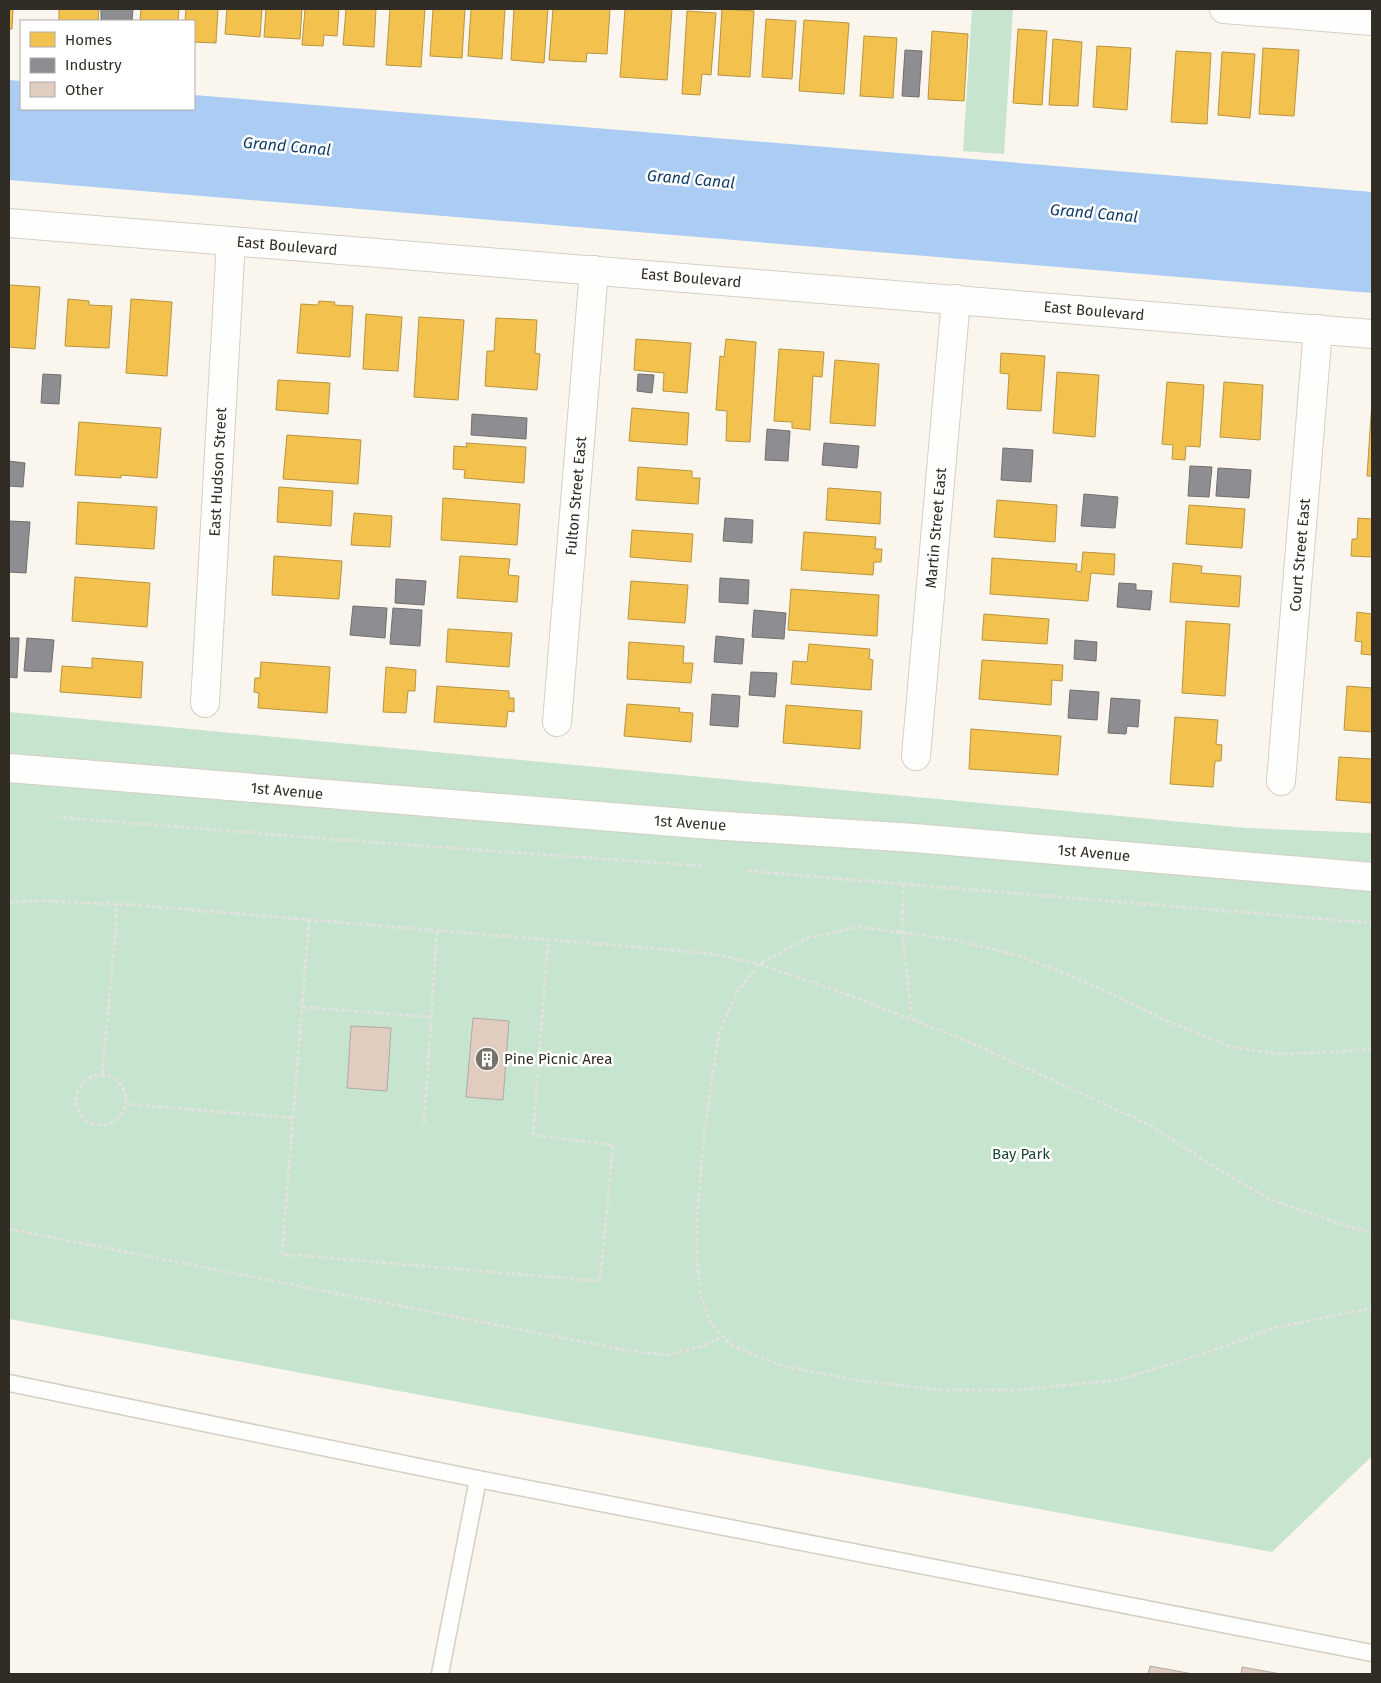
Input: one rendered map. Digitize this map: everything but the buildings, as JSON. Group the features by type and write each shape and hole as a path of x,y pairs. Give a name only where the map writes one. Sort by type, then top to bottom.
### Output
{"street":[{"path":"1224,9 1344,14 1372,21"},
{"name":"East Boulevard","path":"9,223 1372,334"},
{"name":"East Hudson Street","path":"205,703 231,241"},
{"name":"Fulton Street East","path":"557,722 594,270"},
{"name":"Martin Street East","path":"916,756 956,299"},
{"name":"Court Street East","path":"1281,782 1318,329"},
{"name":"1st Avenue","path":"9,768 710,825 914,838 1372,877"}],"lane":[{"path":"9,1383 478,1479 1372,1653"},
{"path":"440,1674 478,1479"}],"path":[{"path":"57,817 701,866"},
{"path":"748,871 1372,924"},
{"path":"903,884 902,933 912,1019"},
{"path":"9,902 46,901 117,904 713,954 760,964 958,1037 1150,1125 1213,1166 1269,1199 1349,1228 1372,1233"},
{"path":"102,1074 117,904"},
{"path":"309,920 282,1254 600,1281 613,1145 533,1135 548,940"},
{"path":"1372,1048 1335,1052 1279,1054 1232,1047 1169,1022 1091,984 1020,956 950,939 860,928 810,937 760,964 737,992 720,1033 704,1134 697,1216 696,1261 700,1293 710,1322 731,1345 783,1366 855,1380 941,1390 1017,1390 1118,1380 1203,1354 1274,1328 1372,1308"},
{"path":"424,1123 437,931"},
{"path":"302,1007 431,1017"},
{"path":"102,1074 110,1076 123,1087 126,1104 123,1112 111,1123 96,1125 81,1116 75,1101 80,1085 93,1075 102,1074"},
{"path":"126,1104 293,1118"},
{"path":"9,1229 630,1351 667,1354 703,1346 723,1336"}],"green space":[{"path":"972,9 1013,9 1004,154 963,151"},
{"name":"Bay Park","path":"9,712 1247,828 1372,833 1372,1456 1272,1552 9,1319"}],"water":[{"name":"Grand Canal","path":"9,80 20,81 20,110 195,110 195,95 1372,192 1372,293 9,180"}],"place":[{"name":"Pine Picnic Area","path":"487,1059"}]}
